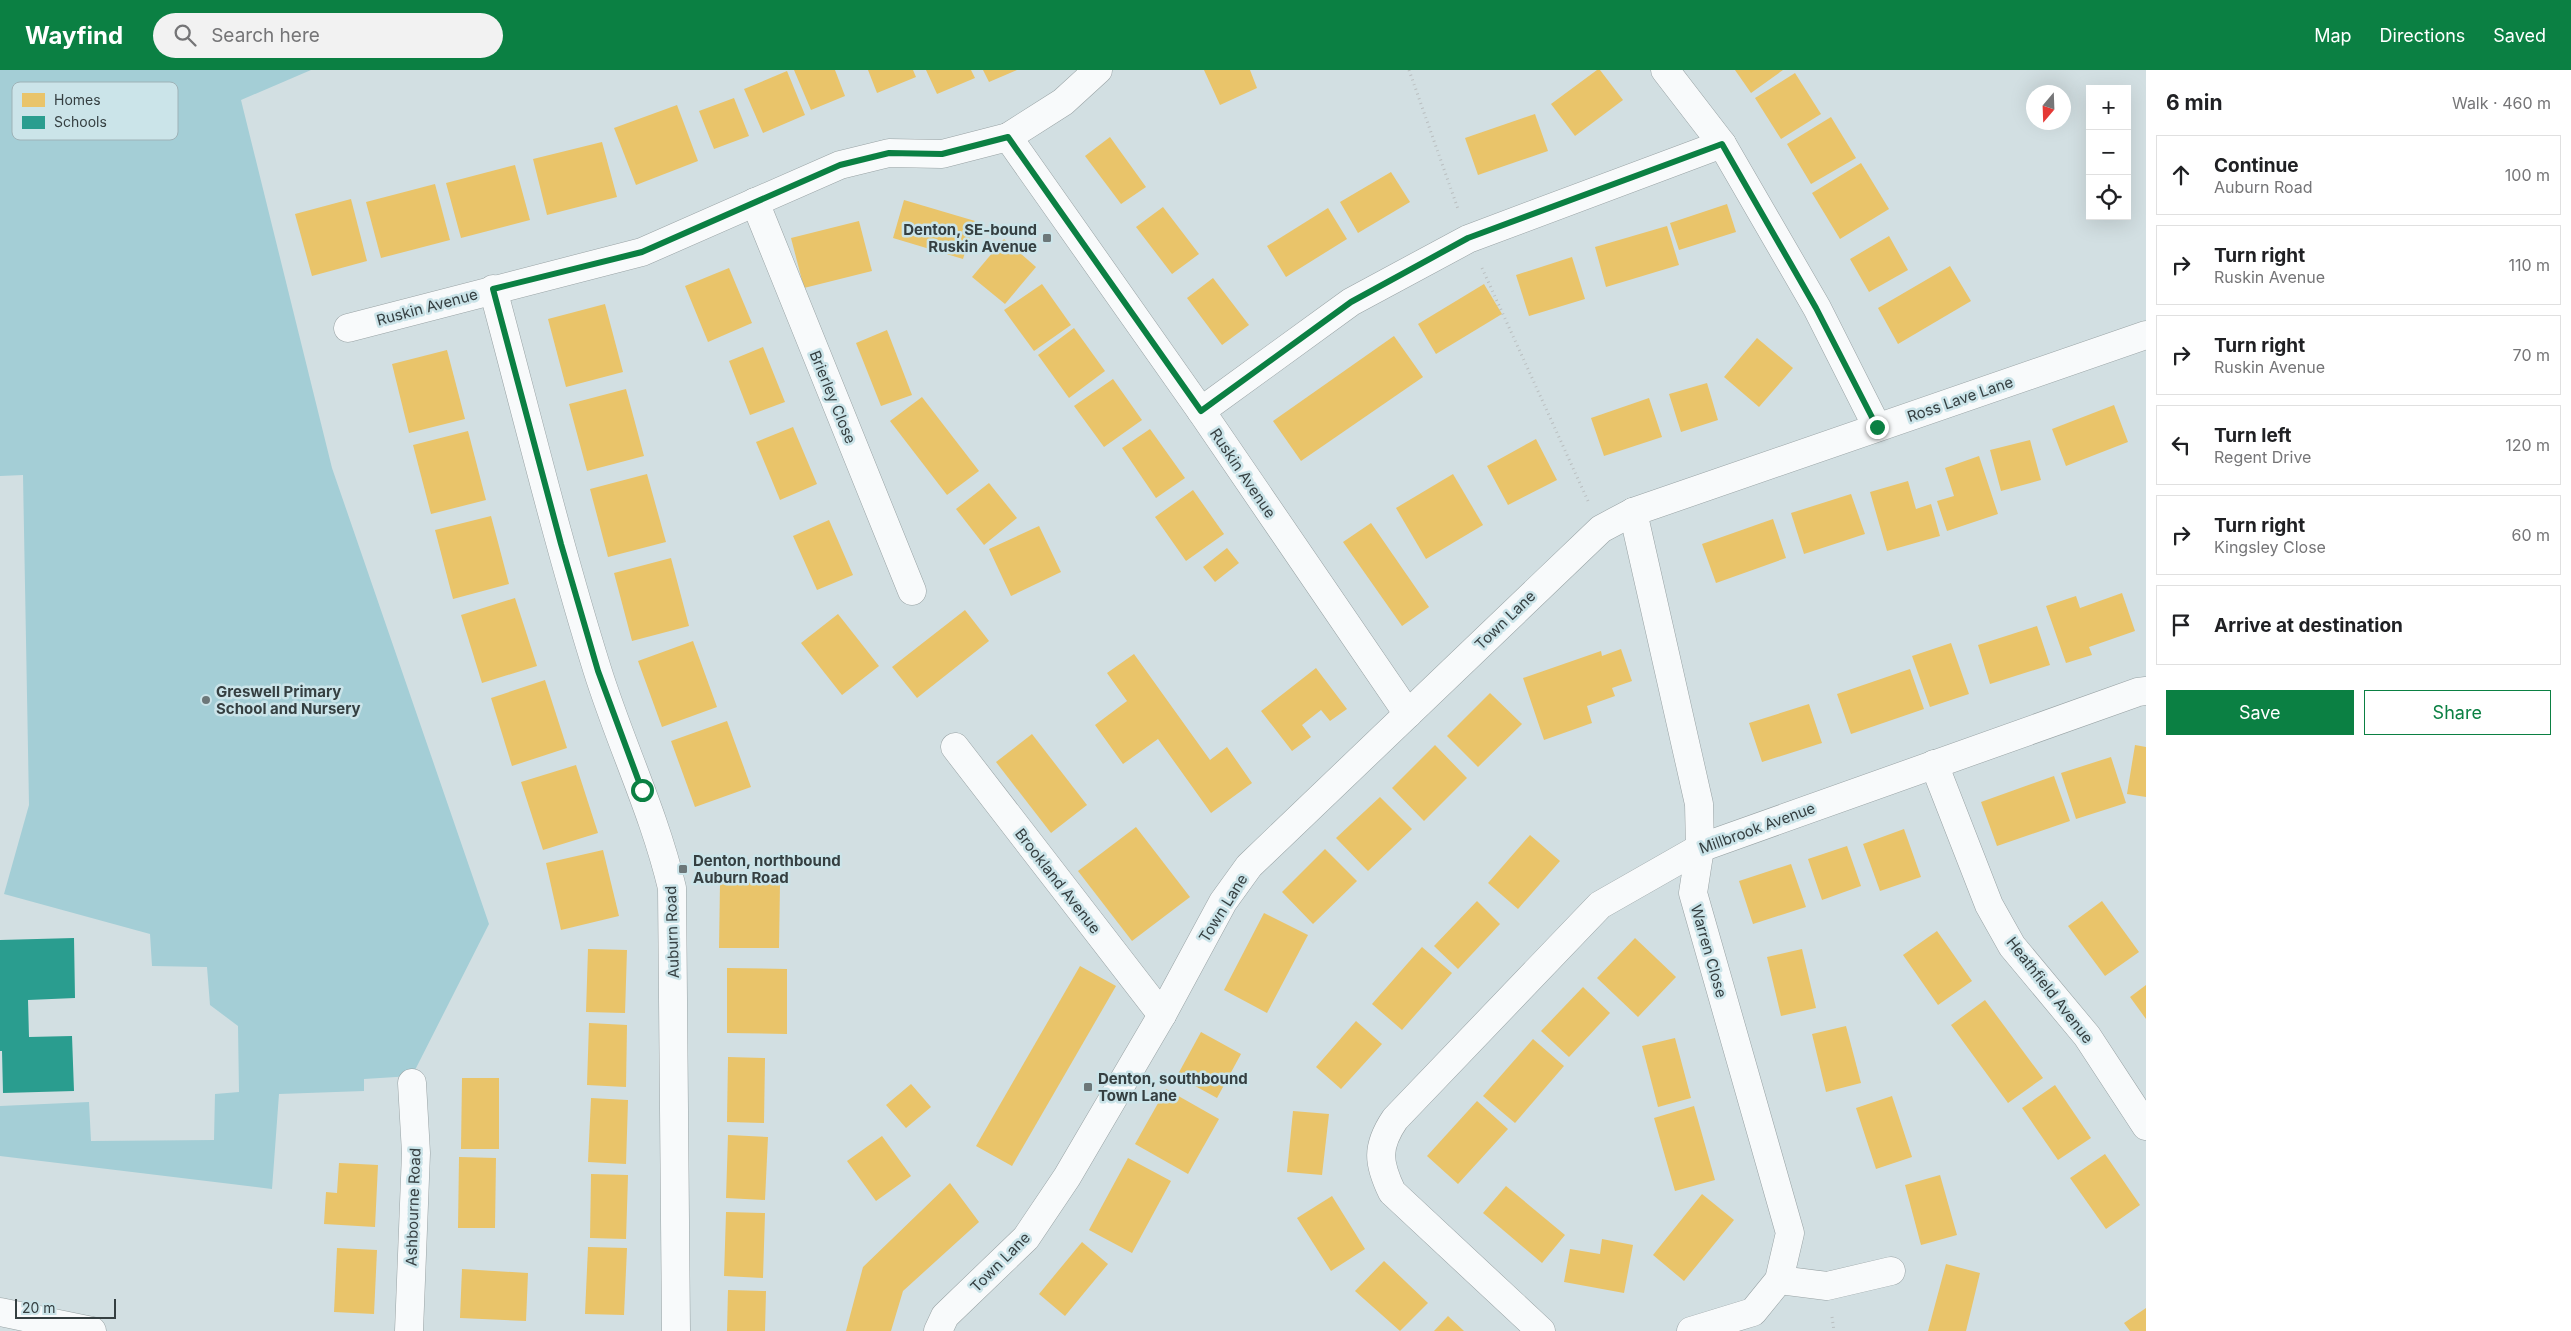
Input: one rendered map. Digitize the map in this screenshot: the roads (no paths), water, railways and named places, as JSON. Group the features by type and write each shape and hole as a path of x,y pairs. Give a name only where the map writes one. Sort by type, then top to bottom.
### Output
{"street":[{"path":"1008,137 1062,102 1098,70"},
{"path":"1665,70 1722,144 1816,308 1877,427"},
{"name":"Ruskin Avenue","path":"348,328 642,252 840,165 889,153 942,154 1008,137 1201,411 1408,714"},
{"path":"1201,411 1351,302 1468,238 1722,144"},
{"name":"Brierley Close","path":"755,202 912,591"},
{"name":"Auburn Road","path":"493,289 561,544 598,671 662,844 672,888 676,1331"},
{"name":"Ross Lave Lane","path":"1633,512 2146,335"},
{"name":"Town Lane","path":"938,1331 945,1316 1026,1238 1067,1177 1162,1015 1223,902 1249,866 1601,529 1633,512"},
{"name":"Warren Close","path":"1633,512 1699,804 1700,848 1693,894 1790,1233 1779,1280 1754,1312 1691,1331"},
{"name":"Millbrook Avenue","path":"1541,1331 1392,1192 1382,1172 1380,1151 1384,1135 1395,1119 1600,905 1700,848 2138,692 2146,691"},
{"name":"Brookland Avenue","path":"955,746 1162,1015"},
{"name":"Heathfield Avenue","path":"1934,764 1989,904 2012,946 2087,1036 2146,1126"},
{"name":"Ashbourne Road","path":"409,1331 416,1153 412,1083"},
{"path":"1779,1280 1826,1286 1891,1271"},
{"path":"0,1312 92,1331"}],"place":[{"name":"Denton, SE-bound Ruskin Avenue","path":"1047,238"},
{"name":"Greswell Primary School and Nursery","path":"206,700"},
{"name":"Denton, northbound Auburn Road","path":"683,869"},
{"name":"Denton, southbound Town Lane","path":"1088,1087"}]}
